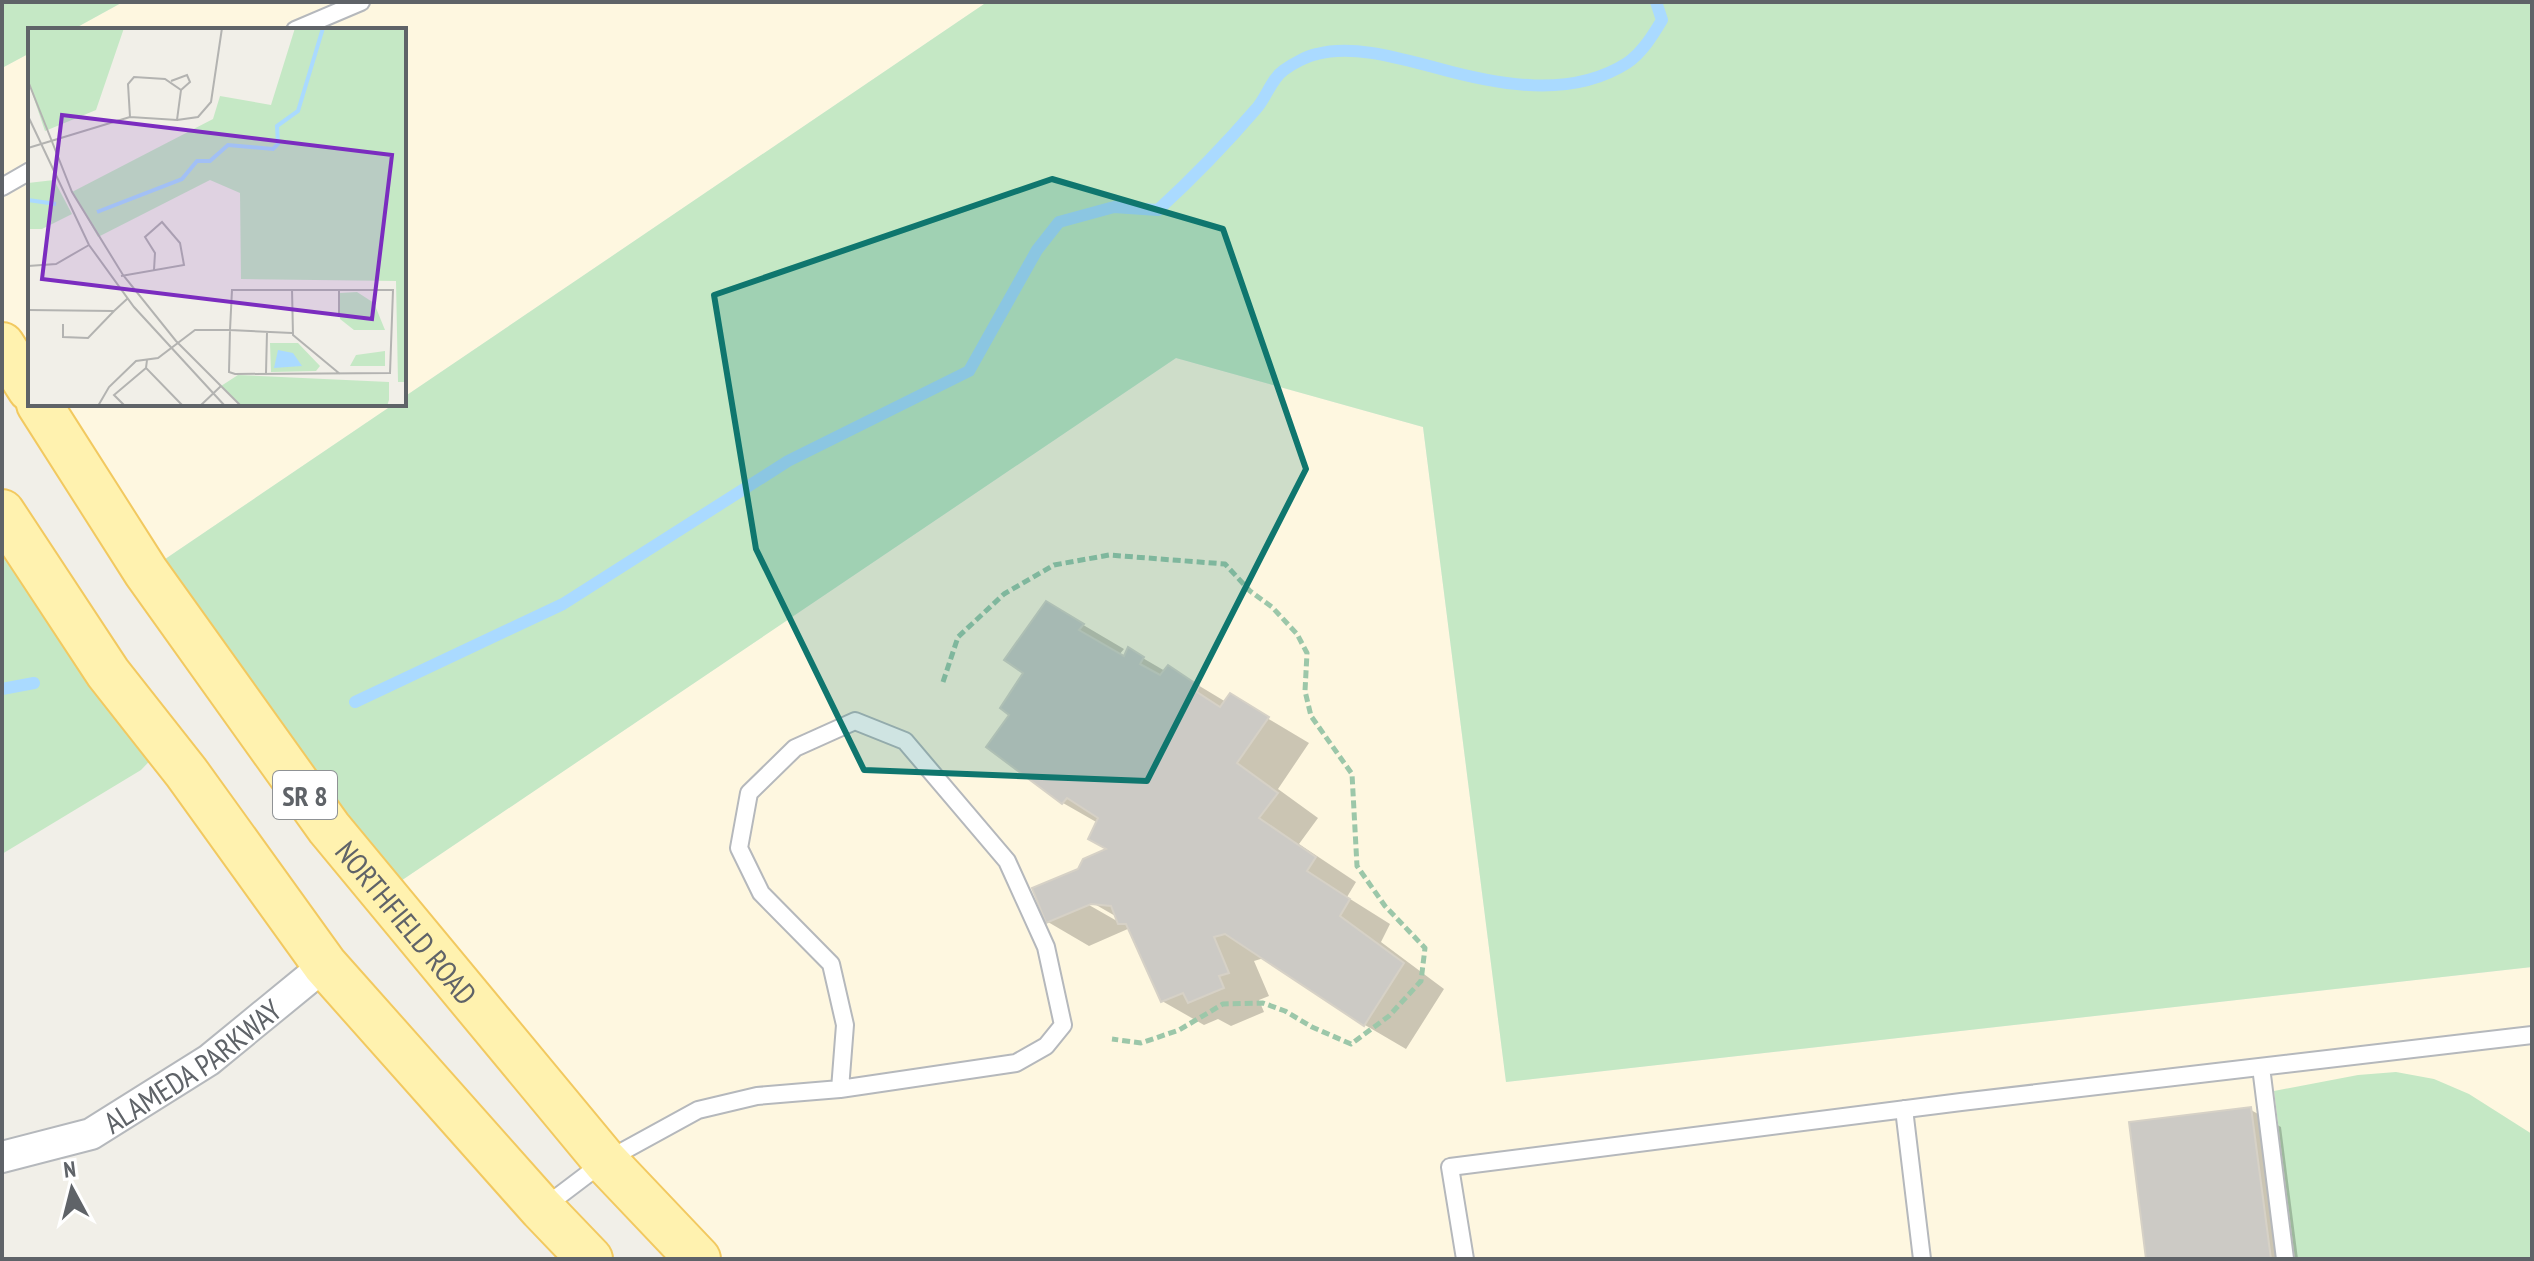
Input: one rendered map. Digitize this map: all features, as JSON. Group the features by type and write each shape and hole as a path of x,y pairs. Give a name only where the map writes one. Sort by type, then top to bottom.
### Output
{"main road":[{"path":"2,345 28,386"},
{"name":"NORTHFIELD ROAD","path":"40,406 146,572 329,828 605,1161 698,1259"},
{"name":"SR 8","path":"2,512 108,673 186,772 325,965 590,1259"}],"street":[{"name":"ALAMEDA PARKWAY","path":"2,1157 91,1134 209,1060 325,965"}],"lane":[{"path":"300,28 361,2"},
{"path":"2,187 28,172"},
{"path":"542,1209 605,1161 698,1110 757,1096 840,1089 1016,1063 1046,1046 1063,1025 1046,947 1007,861 905,741 855,721 795,748 749,793 739,848 761,893 831,964 845,1025 840,1089"},
{"path":"1465,1259 1450,1167 1904,1109 2532,1035"},
{"path":"2261,1067 2285,1259"},
{"path":"1904,1109 1922,1259"}],"path":[{"path":"943,682 958,637 1004,594 1054,565 1109,555 1225,564 1297,634 1307,653 1305,691 1311,716 1352,774 1357,866 1385,906 1425,948 1421,981 1389,1016 1351,1044 1263,1003 1223,1004 1179,1030 1141,1043 1112,1039"}],"highlighted area":[{"path":"1052,179 1223,229 1306,469 1147,781 864,770 756,549 714,295"}],"shaded area":[{"path":"123,2 987,2 406,396 406,28 76,28"},
{"path":"28,54 28,386 2,345 2,68"},
{"path":"1176,358 1423,427 1506,1082 2532,967 2532,1259 698,1259 383,893"},
{"path":"40,406 391,406 146,572"}],"green space":[{"path":"2,2 123,2 76,28 28,28 28,54 2,68"},
{"path":"987,2 2532,2 2532,967 1506,1082 1423,427 1176,358 383,893 146,572 391,406 406,406 406,396"},
{"path":"2,512 165,745 141,770 2,854"},
{"path":"2396,1072 2434,1079 2469,1094 2532,1134 2532,1259 2295,1259 2274,1091 2358,1075"}],"building":[{"path":"1046,601 1084,624 1079,630 1124,656 1128,647 1144,657 1140,664 1160,675 1168,665 1199,686 1197,692 1220,707 1230,693 1269,717 1237,763 1278,793 1259,818 1316,857 1307,871 1350,899 1340,916 1404,963 1364,1026 1225,934 1214,937 1229,973 1219,976 1224,988 1188,1003 1183,993 1161,1002 1126,924 1118,924 1111,906 1091,904 1046,923 1032,888 1078,869 1083,859 1106,849 1088,839 1098,818 1067,798 1062,804 986,747 1009,715 1000,708 1023,673 1004,660"},
{"path":"2251,1107 2271,1259 2146,1259 2129,1122"}],"waterway":[{"path":"355,702 563,604 788,461 969,371 1037,250 1059,222 1114,207 1158,210 1244,122 1280,74 1295,63 1331,51 1362,52 1509,83 1558,85 1582,81 1605,74 1638,54 1662,20 1656,2"},
{"path":"2,689 34,683"}]}
